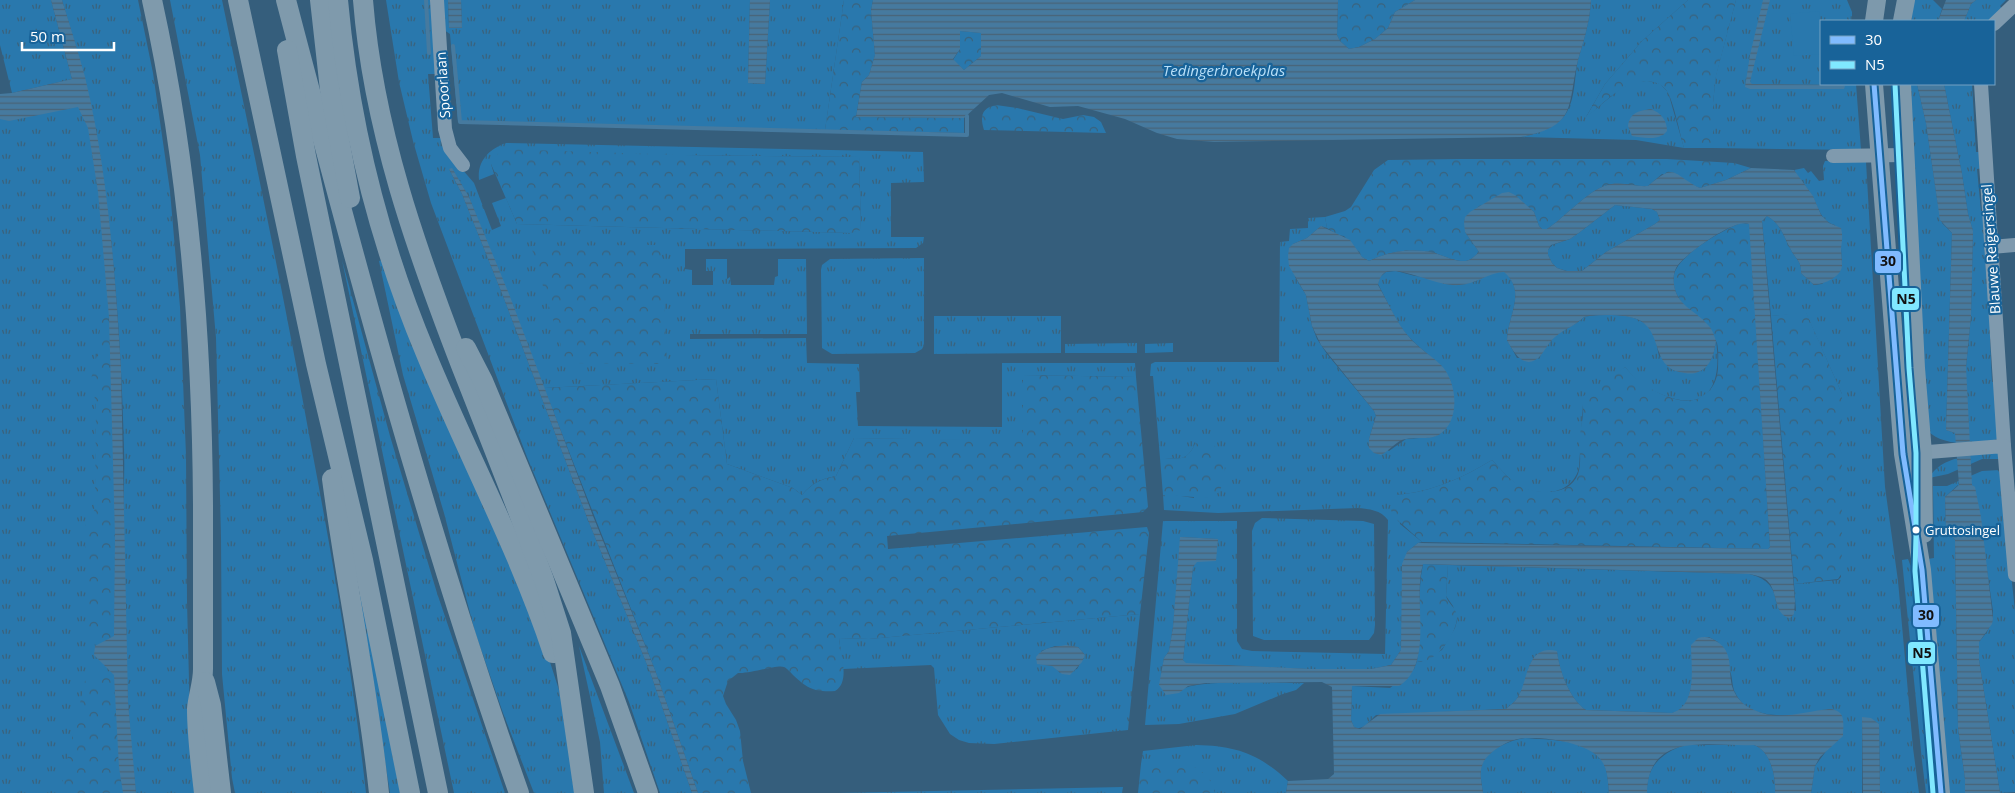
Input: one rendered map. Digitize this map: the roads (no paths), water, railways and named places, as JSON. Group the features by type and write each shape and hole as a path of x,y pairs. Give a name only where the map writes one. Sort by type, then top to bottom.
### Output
{"highway":[{"path":"152,0 181,158 197,313 202,422 203,673 197,708 204,793"},
{"path":"238,0 316,364 363,560 410,793"},
{"path":"278,0 306,156 438,793"},
{"path":"286,0 330,170 436,543 519,793"},
{"path":"320,0 330,90 368,306"},
{"path":"338,0 348,80 359,138 375,207 395,273 428,361 525,576 572,707"},
{"path":"363,0 370,58 388,150 403,206 424,267 547,589 561,633 584,793"},
{"path":"424,267 484,381 610,686 648,793"},
{"path":"316,364 343,564 362,671 379,793"},
{"path":"203,673 211,705 221,793"}],"main road":[{"path":"1874,20 1877,0"},
{"path":"1902,20 1906,0"},
{"path":"1874,85 1904,454 1922,570 1941,793"},
{"path":"1902,85 1916,368 1923,453 1924,535 1922,570"}],"street":[{"name":"Spoorlaan","path":"437,0 446,128 450,148 463,165"},
{"path":"1995,23 2015,4"},
{"name":"Blauwe Reigersingel","path":"1981,85 1991,247 2009,415"},
{"path":"1833,156 1905,155"},
{"path":"1991,247 2015,245"},
{"path":"2009,415 2004,446 2011,478 2015,575"},
{"path":"1904,454 2004,446"}],"water":[{"path":"51,0 62,0 85,77 99,149 109,222 121,369 128,702 136,793 123,793 119,767 114,675 94,655 95,646 114,636 115,536 109,317 98,192 88,128 78,107 9,121 0,119 0,94 72,79"},
{"path":"448,0 461,0 462,28 449,28"},
{"path":"750,0 770,0 765,84 748,83"},
{"name":"Tedingerbroekplas","path":"873,0 1338,0 1337,35 1340,41 1349,49 1359,47 1375,39 1388,28 1395,12 1415,0 1591,0 1588,23 1567,112 1552,127 1539,132 1521,137 1214,142 1177,139 1157,133 1125,119 1078,106 1050,107 1002,93 989,95 964,118 856,117 862,82 869,75 875,55 871,11","holes":["960,31 981,33 981,56 964,70 953,59 960,49"]},
{"path":"1763,0 1770,0 1750,82 1752,84 1843,85 1845,86 1844,89 1750,89 1745,87 1750,55"},
{"path":"1946,0 1976,0 1971,4 1964,20 1938,20"},
{"path":"1917,85 1944,85 1968,214 1973,231 1971,316 1966,367 1972,485 1975,487 1981,517 1993,619 1992,624 1979,642 1979,660 2000,793 1965,793 1958,728 1955,540 1946,527 1945,497 1959,485 1955,433 1946,430 1952,233 1940,220 1926,123"},
{"path":"1651,109 1663,117 1667,131 1656,138 1632,136 1628,126 1633,115"},
{"path":"452,168 469,197 509,294 593,516 655,670 698,793 692,793 650,672 588,520 503,296 462,194 449,169"},
{"path":"1751,168 1794,170 1813,196 1821,215 1829,223 1841,228 1842,231 1842,265 1839,273 1832,279 1814,285 1801,273 1799,263 1779,226 1767,216 1762,221 1795,601 1794,614 1790,618 1784,616 1780,612 1769,583 1763,578 1749,574 1423,564 1420,579 1420,647 1410,676 1399,686 1352,686 1351,720 1354,727 1360,729 1380,714 1506,709 1518,697 1534,658 1539,653 1547,650 1557,651 1566,684 1575,699 1586,710 1672,713 1680,709 1686,702 1689,694 1692,674 1691,645 1698,638 1707,637 1722,645 1726,651 1733,689 1741,702 1747,706 1772,715 1792,715 1830,709 1842,715 1843,736 1820,757 1815,766 1811,793 1775,793 1775,780 1771,765 1765,753 1754,745 1702,744 1685,746 1670,751 1658,759 1650,773 1647,793 1609,793 1606,770 1597,756 1577,745 1551,739 1527,738 1508,742 1487,757 1481,772 1483,793 1286,793 1288,781 1328,779 1334,774 1332,687 1322,682 1206,683 1188,686 1179,693 1166,695 1159,685 1164,658 1169,651 1173,627 1180,537 1218,539 1216,561 1197,562 1193,567 1183,660 1186,663 1310,669 1371,669 1391,665 1401,650 1402,564 1407,552 1418,543 1768,549 1770,547 1749,224 1733,226 1712,238 1683,260 1678,265 1674,274 1678,297 1709,326 1716,341 1709,363 1702,370 1693,373 1679,372 1670,368 1665,363 1652,333 1641,321 1613,315 1584,317 1555,337 1536,360 1525,361 1513,351 1507,340 1515,296 1511,280 1504,272 1459,285 1441,283 1401,272 1384,273 1380,277 1378,285 1392,312 1409,337 1441,365 1446,372 1453,390 1454,410 1447,428 1440,434 1428,438 1403,440 1381,455 1374,453 1369,448 1369,439 1376,416 1374,411 1321,345 1312,326 1306,295 1289,266 1289,248 1293,244 1307,238 1321,226 1350,240 1362,257 1369,261 1393,253 1426,251 1454,260 1466,261 1479,252 1465,232 1465,217 1502,193 1509,192 1515,195 1534,212 1539,226 1542,229 1547,229 1587,196 1604,186 1621,184 1648,186 1657,178 1670,172 1679,175 1700,188 1726,180","holes":["1615,205 1652,209 1657,212 1660,220 1606,252 1582,271 1566,271 1557,268 1548,255 1551,245 1570,239"]},
{"path":"1066,645 1078,647 1085,655 1082,662 1070,675 1062,674 1052,666 1037,664 1036,657 1042,651"},
{"path":"1862,717 1871,718 1879,724 1880,793 1863,793"}],"waterway":[{"path":"426,0 429,53"},
{"path":"453,46 460,122 967,135 967,116"}],"place":[{"name":"Gruttosingel","path":"1916,530"}]}
